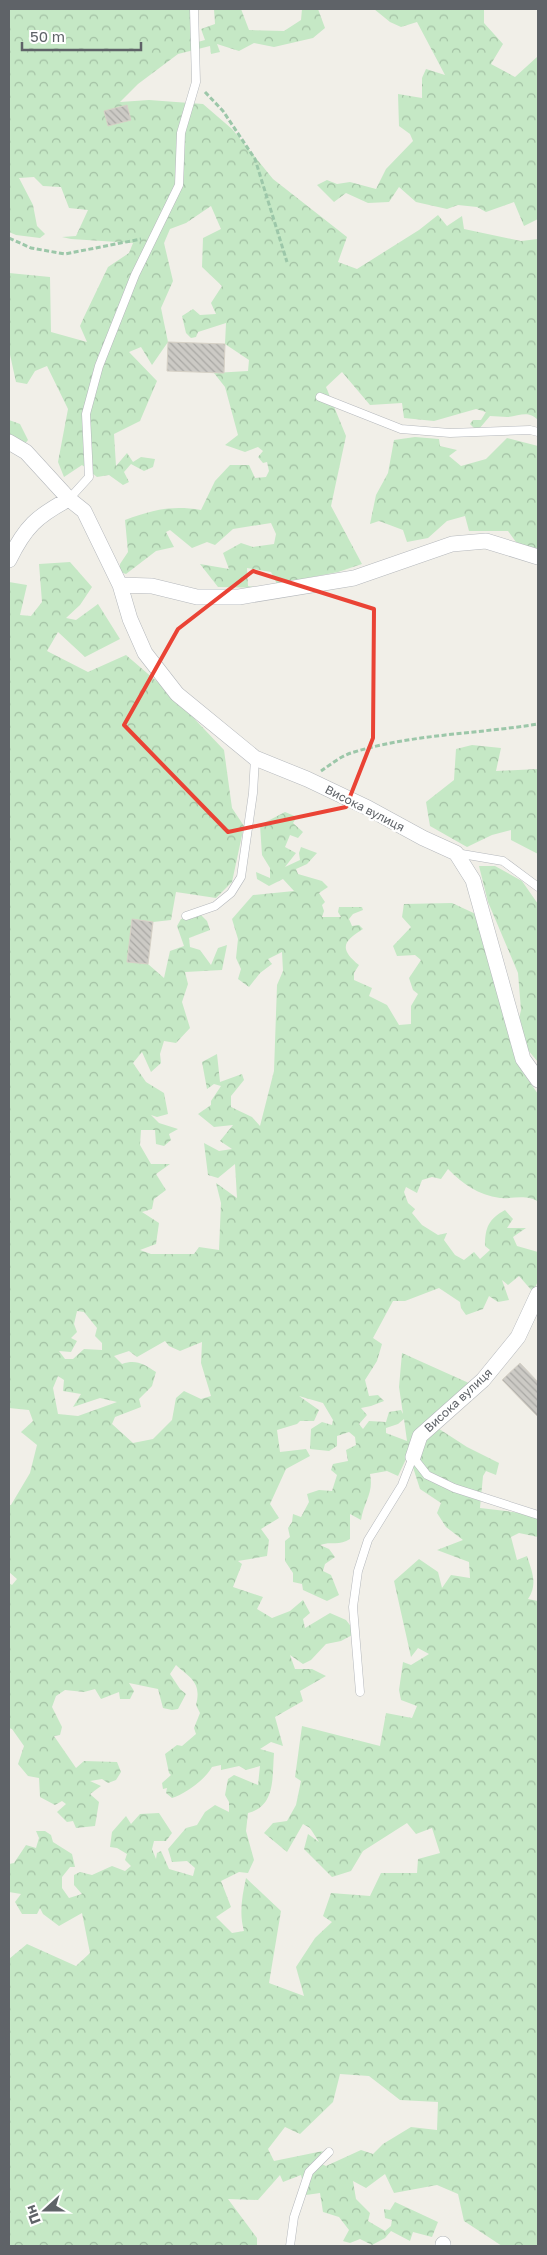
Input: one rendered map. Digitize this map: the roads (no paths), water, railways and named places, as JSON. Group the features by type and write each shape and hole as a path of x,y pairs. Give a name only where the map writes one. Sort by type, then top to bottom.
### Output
{"street":[{"name":"Висока вулиця","path":"9,442 26,452 69,499 84,511 120,585 130,619 145,653 178,694 255,758 307,779 456,853"},
{"path":"9,560 26,530 45,512 69,499"},
{"path":"120,585 152,586 197,597 239,597 354,578 452,544 486,541 538,558"},
{"path":"456,853 473,880 523,1059 538,1080"},
{"name":"Висока вулиця","path":"413,1457 420,1436 483,1380 518,1337 538,1294"}],"lane":[{"path":"69,499 89,477 86,414 99,366 135,275 179,185 181,133 196,82 194,9"},
{"path":"320,398 401,429 450,433 530,430 538,432"},
{"path":"186,916 215,906 231,894 241,877 253,794 255,758"},
{"path":"456,853 503,861 538,887"},
{"path":"413,1457 427,1475 454,1488 538,1514"},
{"path":"360,1692 353,1607 358,1572 368,1540 402,1485 413,1457"},
{"path":"290,2246 294,2217 309,2172 329,2152"}]}
